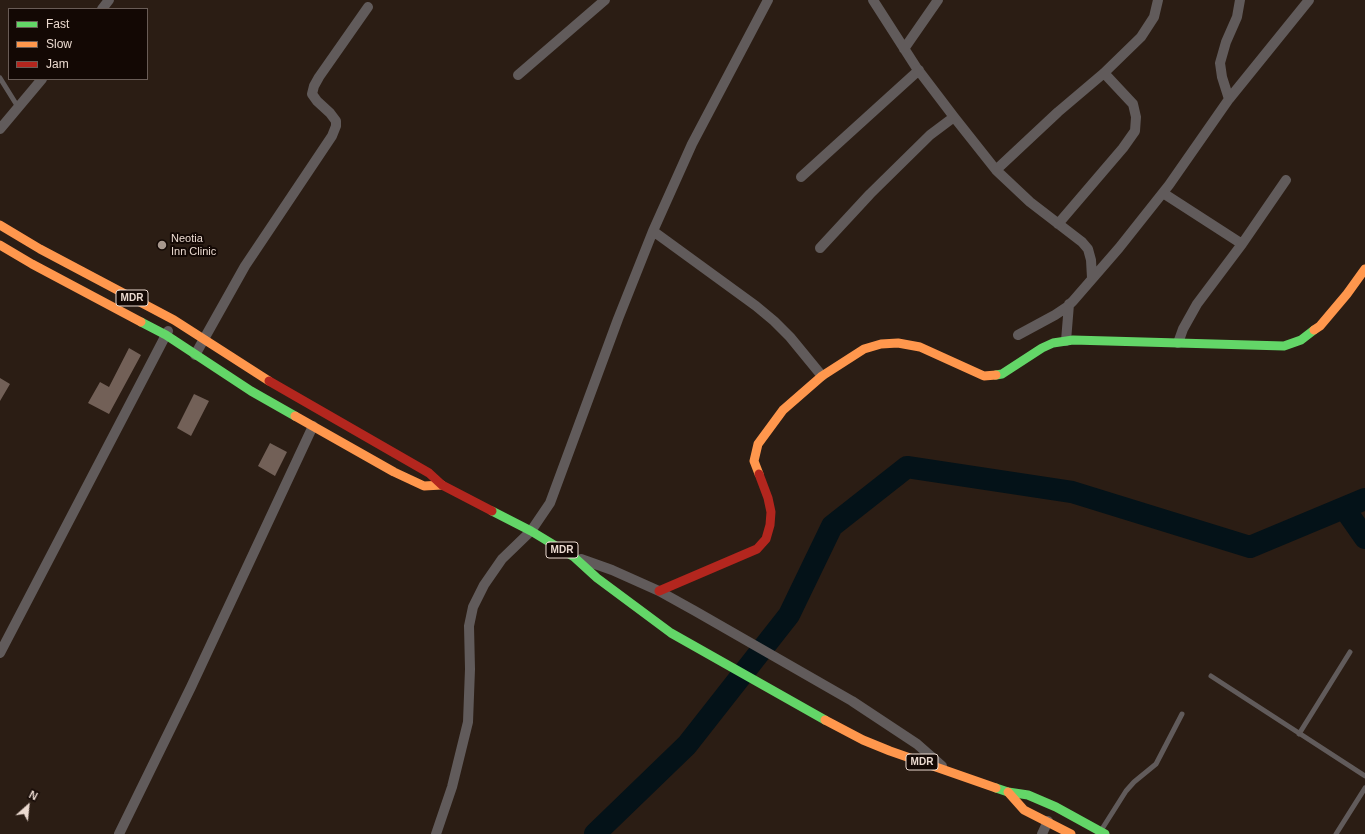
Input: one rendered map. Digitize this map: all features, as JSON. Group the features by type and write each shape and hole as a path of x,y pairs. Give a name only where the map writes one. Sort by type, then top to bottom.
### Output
{"main road":[{"name":"MDR","path":"0,226 40,249 174,320 260,376 429,473 442,485 531,531 574,557 597,578 671,633 837,727 890,751 1008,792 1028,795 1056,807 1103,833"},
{"name":"MDR","path":"0,245 166,335 251,391 394,472 424,486 442,485"},
{"path":"659,591 757,549 766,539 770,525 771,512 768,498 754,461 758,444 783,410 822,376 864,349 881,344 898,343 920,347 984,376 1002,374 1042,348 1053,343 1073,340 1284,346 1301,340 1320,326 1347,294 1365,269"},
{"name":"MDR","path":"1008,792 1024,810 1071,834"}],"street":[{"path":"103,8 109,0"},
{"path":"518,75 605,0"},
{"path":"436,834 452,787 468,722 470,669 469,626 473,607 484,585 502,559 531,531 550,503 618,319 653,232 692,144 768,0"},
{"path":"873,0 919,70 954,118 996,170 1030,202 1075,236 1088,249 1091,260 1092,278"},
{"path":"904,49 938,0"},
{"path":"996,170 1058,112 1104,73 1141,37 1154,17 1158,0"},
{"path":"1229,99 1222,77 1220,62 1226,42 1237,16 1240,0"},
{"path":"1018,335 1055,315 1070,304 1119,248 1163,193 1229,99 1309,0"},
{"path":"195,355 245,266 332,136 336,126 336,121 312,94 314,86 368,7"},
{"path":"801,177 919,70"},
{"path":"1058,224 1123,148 1135,131 1136,117 1133,104 1104,73"},
{"path":"0,129 41,80"},
{"path":"820,248 870,194 930,135 954,118"},
{"path":"1178,343 1187,320 1286,180"},
{"path":"1163,193 1242,244"},
{"path":"653,232 756,306 774,321 790,337 822,376"},
{"path":"1066,341 1070,304"},
{"path":"0,653 174,320"},
{"path":"119,834 191,687 312,426"},
{"path":"574,557 612,570 659,591 695,611 852,701 917,744 948,771"},
{"path":"1042,834 1048,821"}],"lane":[{"path":"0,78 18,107"},
{"path":"1299,734 1350,652"},
{"path":"1211,676 1365,776"},
{"path":"1103,833 1126,792 1134,782 1156,764 1182,714"},
{"path":"1336,834 1365,788"}],"building":[{"path":"129,348 141,355 109,414 88,403 100,382 109,387"},
{"path":"0,378 10,384 0,401"},
{"path":"194,394 209,401 191,436 177,428"},
{"path":"270,443 287,452 275,476 258,466"}],"waterway":[{"path":"595,834 687,745 789,615 832,526 907,467 1072,492 1250,547 1365,499"},
{"path":"1344,508 1365,538"}],"traffic: fast":[{"path":"141,322 166,335 251,391 295,416"},
{"path":"996,375 1002,374 1042,348 1053,343 1073,340 1284,346 1301,340 1314,330"},
{"path":"492,511 531,531 574,557 597,578 671,633 825,720"},
{"path":"996,788 1008,792 1028,795 1056,807 1105,834"}],"traffic: slow":[{"path":"0,225 40,249 174,320 269,381"},
{"path":"0,245 32,264 141,322"},
{"path":"1314,330 1320,326 1347,294 1365,269"},
{"path":"759,474 754,461 758,444 783,410 822,376 864,349 881,344 898,343 920,347 984,376 996,375"},
{"path":"295,416 394,472 424,486 442,485"},
{"path":"825,720 863,740 890,751 996,788"},
{"path":"1008,792 1024,810 1071,834"}],"traffic: jam":[{"path":"269,381 429,473 442,485 492,511"},
{"path":"659,591 757,549 766,539 770,525 771,512 768,498 759,474"}],"place":[{"name":"Neotia Inn Clinic","path":"162,245"}]}
